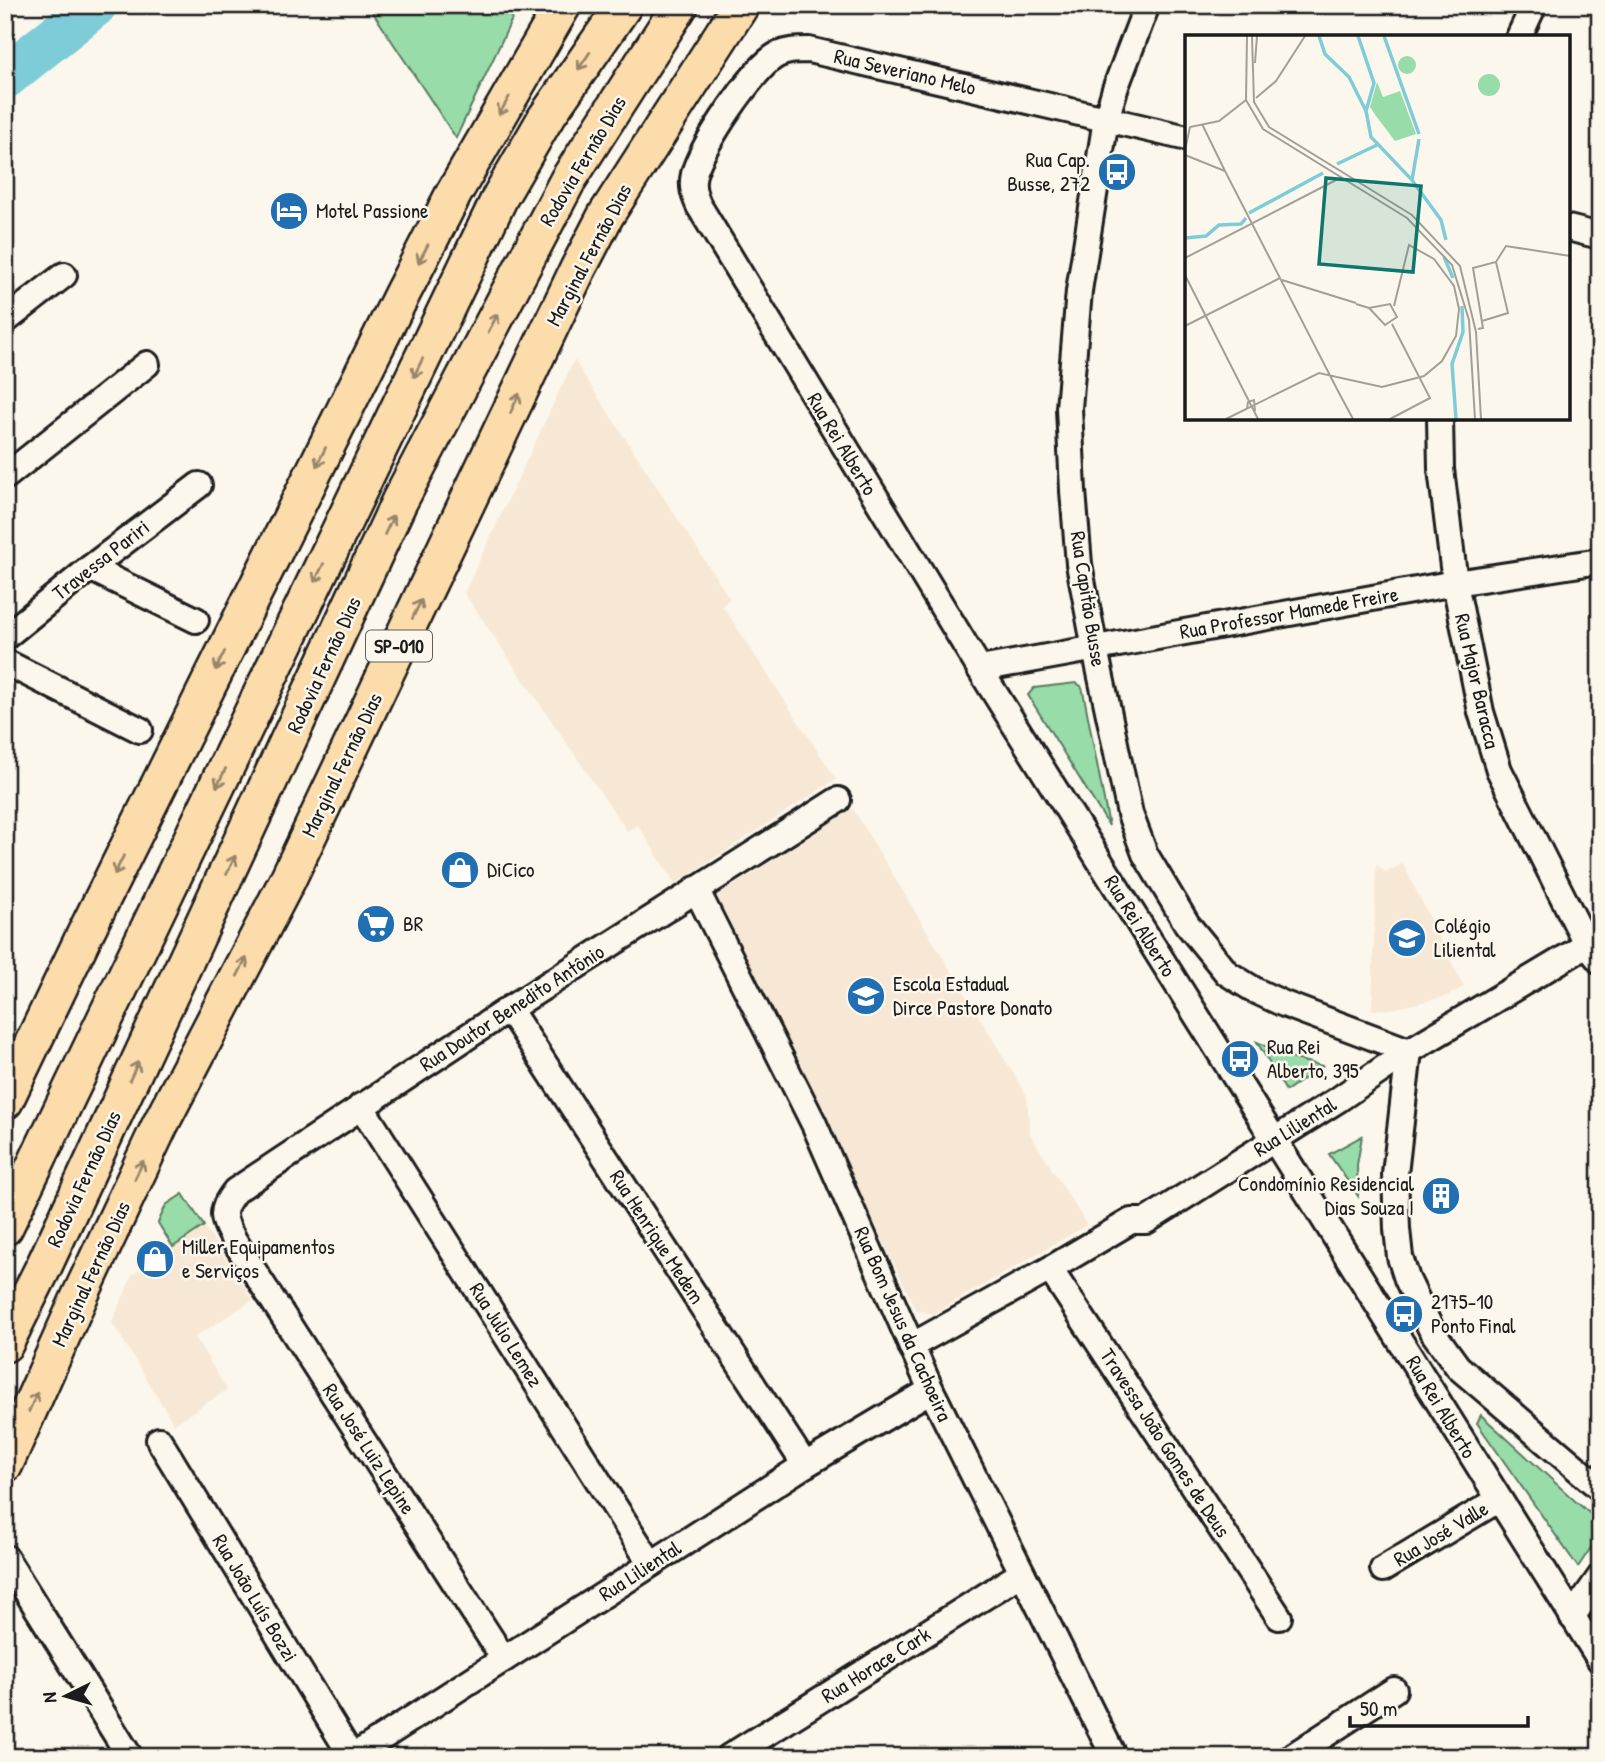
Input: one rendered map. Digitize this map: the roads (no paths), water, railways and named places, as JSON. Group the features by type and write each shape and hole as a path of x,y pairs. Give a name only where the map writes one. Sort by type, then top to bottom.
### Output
{"highway":[{"name":"Rodovia Fernão Dias","path":"5,1227 500,197 545,119 624,5"},
{"name":"Rodovia Fernão Dias","path":"5,1344 44,1266 399,502 568,180 680,5"},
{"name":"Marginal Fernão Dias","path":"5,1464 160,1125 287,881 578,270 606,215 741,5"},
{"path":"5,1101 402,294 555,7"}],"street":[{"name":"Rua Capitão Busse","path":"1147,5 1106,119 1079,291 1069,408 1079,564 1130,814 1146,854 1186,923 1227,972 1256,991 1334,1024 1409,1051"},
{"path":"1520,35 1534,5"},
{"name":"Rua Severiano Melo","path":"692,186 694,173 703,153 738,99 762,68 775,56 792,49 809,50 1185,138"},
{"name":"Rua Rei Alberto","path":"692,186 699,206 980,669 1600,1660"},
{"path":"1570,228 1600,236"},
{"path":"5,321 64,275"},
{"path":"5,477 147,364"},
{"name":"Rua Major Baracca","path":"1440,420 1441,469 1455,583 1481,712 1499,770 1595,948"},
{"name":"Travessa Pariri","path":"5,637 199,485"},
{"name":"Rua Professor Mamede Freire","path":"980,669 1455,583 1600,561"},
{"path":"90,568 196,620"},
{"path":"5,662 140,730"},
{"name":"Rua Doutor Benedito Antônio","path":"234,1240 223,1216 227,1200 235,1191 509,1009 838,800"},
{"name":"Rua Bom Jesus da Cachoeira","path":"696,889 814,1124 931,1390 1114,1757"},
{"name":"Rua Liliental","path":"911,1346 1131,1221 1146,1222 1409,1051 1595,948"},
{"name":"Rua Henrique Medem","path":"509,1009 805,1465"},
{"path":"1409,1051 1395,1174 1400,1257 1408,1279 1432,1331 1458,1367 1600,1488"},
{"name":"Rua Julio Lemez","path":"361,1106 650,1564"},
{"name":"Rua José Luiz Lepine","path":"234,1240 504,1659"},
{"name":"Travessa João Gomes de Deus","path":"1050,1269 1279,1617"},
{"name":"Rua Liliental","path":"352,1757 805,1465 931,1390"},
{"name":"Rua João Luís Bozzi","path":"159,1440 352,1757"},
{"name":"Rua José Valle","path":"1383,1569 1498,1500"},
{"path":"5,1557 130,1757"},
{"name":"Rua Horace Cark","path":"729,1757 1022,1573"},
{"path":"1572,1616 1600,1577"},
{"path":"1292,1757 1394,1690"}],"waterway":[{"path":"5,77 95,5"}],"place":[{"name":"Rua Cap. Busse, 272","path":"1117,172"},
{"name":"Motel Passione","path":"289,211"},
{"name":"DiCico","path":"460,870"},
{"name":"BR","path":"376,924"},
{"name":"Colégio Liliental","path":"1407,938"},
{"name":"Escola Estadual Dirce Pastore Donato","path":"866,996"},
{"name":"Rua Rei Alberto, 395","path":"1240,1059"},
{"name":"Condomínio Residencial Dias Souza I","path":"1441,1196"},
{"name":"Miller Equipamentos e Serviços","path":"155,1259"},
{"name":"2175-10 Ponto Final","path":"1404,1314"}]}
